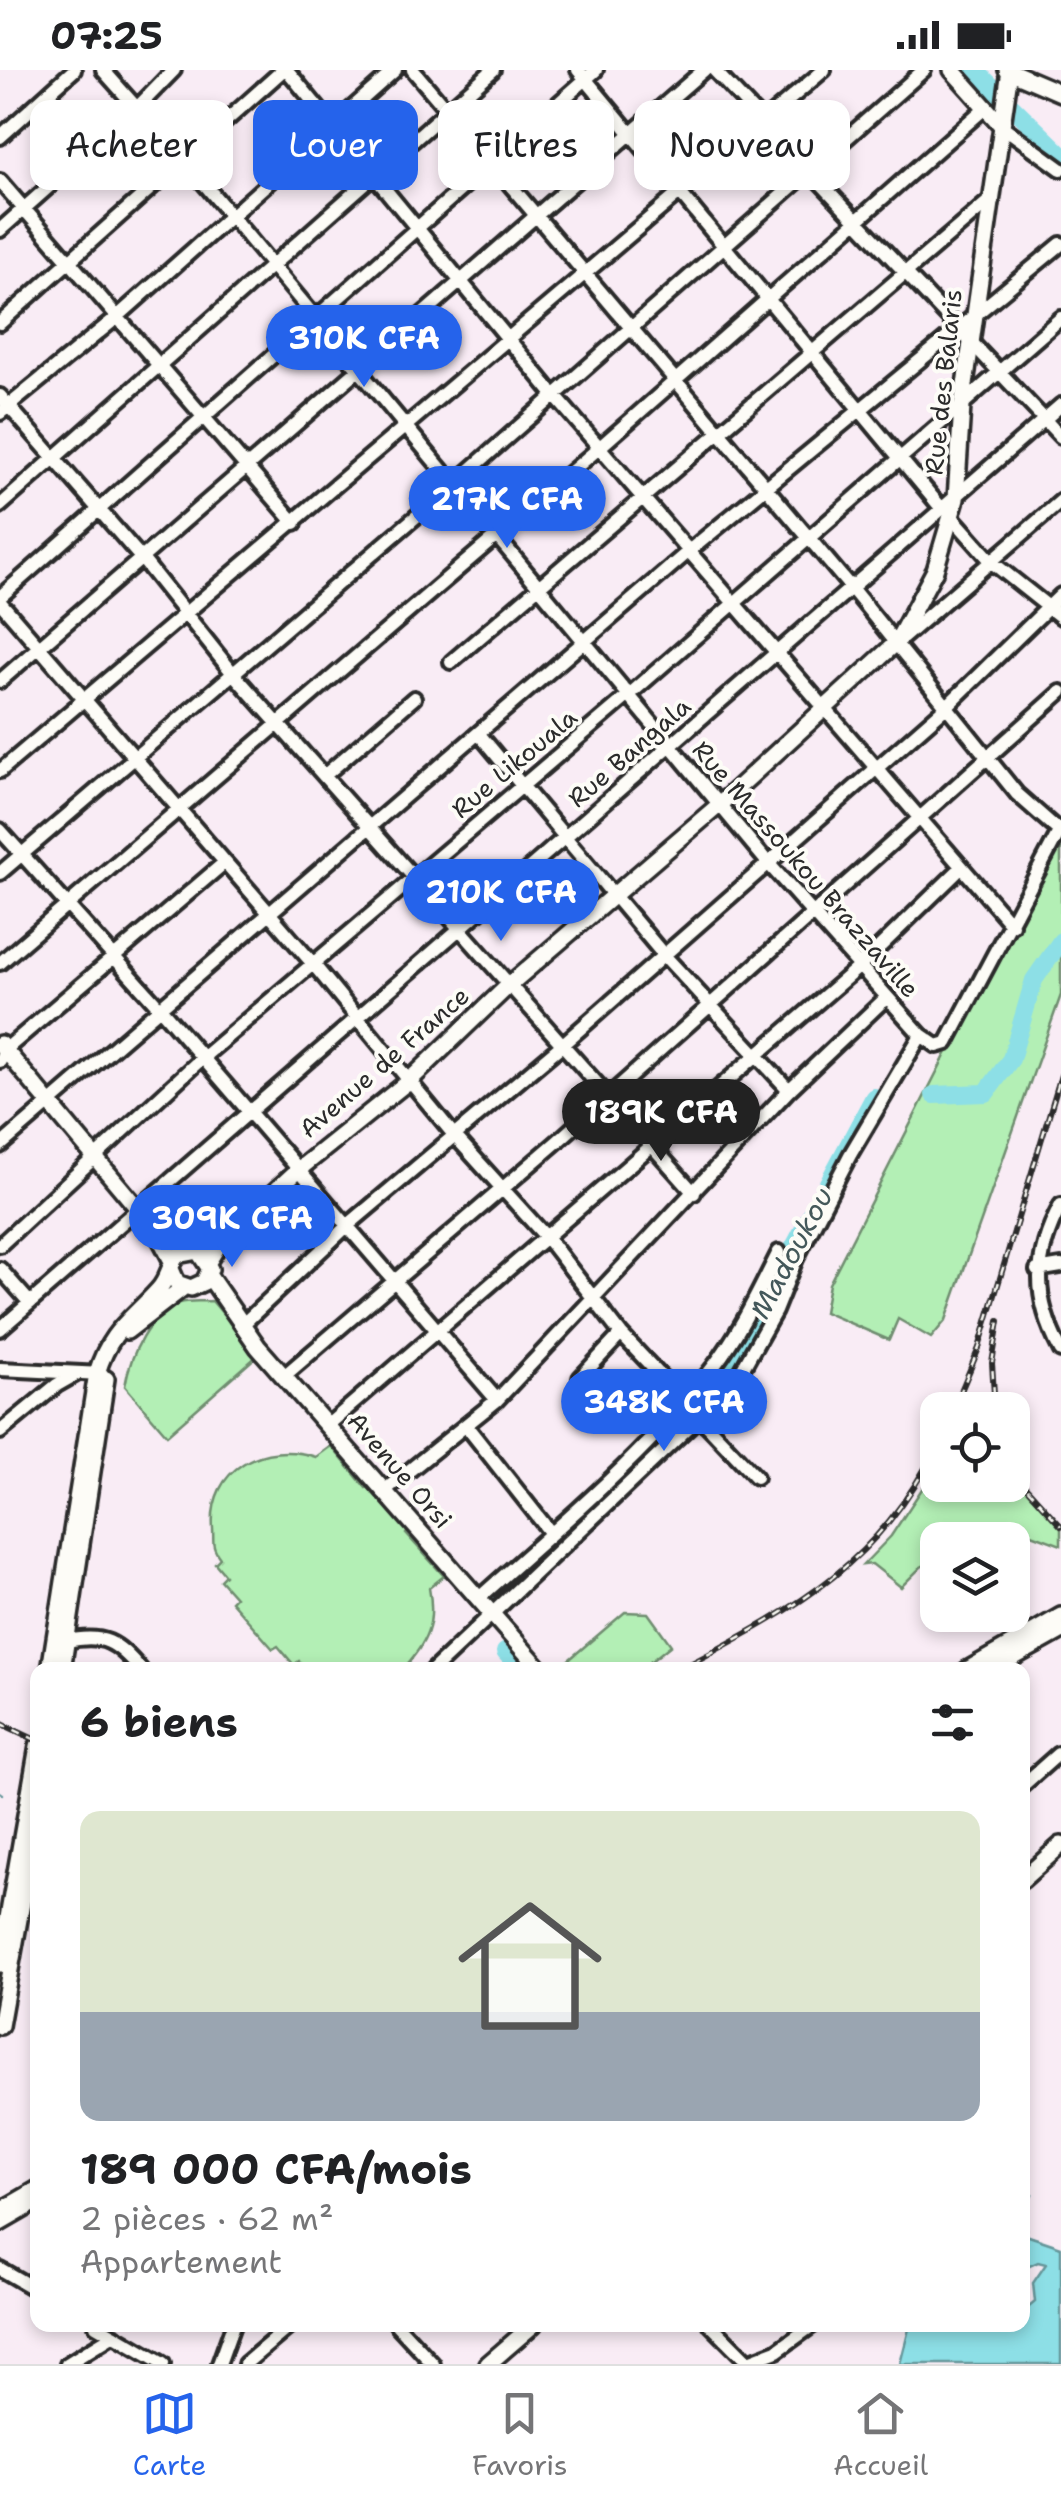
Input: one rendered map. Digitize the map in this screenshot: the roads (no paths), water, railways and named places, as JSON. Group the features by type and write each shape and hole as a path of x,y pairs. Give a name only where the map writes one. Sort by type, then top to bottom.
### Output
{"main road":[{"path":"952,70 1002,121"},
{"path":"1009,73 1061,93"},
{"name":"Rue des Balaris","path":"896,643 923,598 950,508 1009,73"},
{"name":"Avenue de France","path":"198,1269 221,1241 298,1170 410,1080 510,985 719,805 896,643"},
{"path":"2,1052 155,1230 198,1269"},
{"path":"155,1230 171,1265"},
{"path":"171,1265 198,1269"},
{"path":"171,1265 198,1269"},
{"path":"51,1662 93,1377 118,1328 157,1292 171,1265"},
{"path":"63,1662 93,1377 126,1332 198,1269"},
{"name":"Avenue Orsi","path":"198,1269 284,1376 533,1662"},
{"path":"981,1662 1061,1616"},
{"path":"1005,1662 1061,1631"},
{"path":"0,1964 30,1791"},
{"path":"1030,1873 1061,1845"},
{"path":"0,2024 30,1861"},
{"path":"0,2211 30,2194"},
{"path":"0,2223 30,2206"},
{"path":"488,2364 525,2332"}],"street":[{"path":"0,137 74,70"},
{"name":"Rue Massoukou Brazzaville","path":"103,70 128,100"},
{"path":"146,100 174,70"},
{"path":"233,116 285,70 310,100"},
{"path":"362,100 394,70"},
{"path":"413,70 438,101"},
{"path":"460,100 493,70"},
{"path":"0,681 704,70"},
{"path":"714,70 745,100"},
{"path":"787,100 824,70"},
{"path":"850,137 924,70"},
{"path":"558,100 586,73 628,134 900,457 950,508 993,563 1061,617"},
{"path":"0,963 600,447 986,107"},
{"path":"418,138 438,120"},
{"path":"1002,121 1061,169"},
{"path":"0,182 158,369 295,522"},
{"path":"0,230 45,190"},
{"path":"0,323 151,190"},
{"name":"Rue Massoukou Brazzaville","path":"207,190 768,863 921,1035 942,1047 1012,925"},
{"path":"260,190 116,318 3,405 143,560 231,671 280,722 368,828 694,1193"},
{"path":"0,506 359,190"},
{"path":"385,190 554,396 1012,925 1060,830 1031,809 852,589 513,190"},
{"path":"461,190 0,600 38,650 314,964 454,1135 547,1238 622,1334 756,1478"},
{"path":"0,771 86,702 683,190"},
{"path":"0,873 790,190"},
{"path":"825,190 1061,437"},
{"path":"451,662 990,201"},
{"path":"0,1146 858,408 1058,252"},
{"name":"Rue Likouala","path":"0,1245 92,1155 201,1059 629,695 1061,318"},
{"name":"Rue Bangala","path":"0,1329 246,1113 462,931 778,652 950,508 1061,406"},
{"path":"896,643 1061,501"},
{"path":"242,1325 348,1226 563,1044 662,952 945,708 1061,595"},
{"path":"284,1376 608,1096 1061,692"},
{"path":"324,776 414,698"},
{"path":"479,734 662,952 789,1090"},
{"path":"0,830 159,1007 246,1113 497,1400"},
{"path":"2,1052 224,862"},
{"path":"328,1424 861,965 962,867"},
{"path":"384,1492 468,1428 497,1400 789,1090 887,997"},
{"path":"442,1662 734,1384 850,1155 921,1035"},
{"path":"1061,1205 1044,1240 1037,1270 1042,1306 1061,1351"},
{"path":"478,1599 626,1463 682,1402 736,1336 779,1252"},
{"path":"1037,1270 1061,1266"},
{"path":"0,1269 30,1303"},
{"path":"580,1378 622,1334"},
{"path":"0,1370 93,1377"},
{"path":"0,1432 93,1377"},
{"path":"468,1428 550,1532"},
{"path":"67,1641 107,1638 119,1644 135,1662"},
{"path":"1030,1779 1058,1754"},
{"path":"0,2270 30,2287"},
{"path":"109,2332 163,2364"},
{"path":"220,2364 231,2332"},
{"path":"245,2364 282,2332"},
{"path":"403,2332 433,2364"},
{"path":"718,2332 748,2362 777,2351 803,2332"},
{"path":"67,2364 114,2335"}],"water":[{"path":"1030,2236 1061,2247 1061,2364 900,2364 908,2332 1030,2332 1030,2306 1035,2302 1033,2283 1046,2264 1030,2266"}],"waterway":[{"name":"Madoukou","path":"975,70 1061,154"},
{"name":"Madoukou","path":"934,1095 986,1093 1011,1059 1034,980 1061,941"},
{"name":"Madoukou","path":"700,1405 741,1346 874,1097"},
{"name":"Madoukou","path":"615,1485 686,1418"},
{"name":"Madoukou","path":"498,1597 557,1538"},
{"name":"Madoukou","path":"505,1652 514,1662"}],"railway":[{"path":"961,1392 979,1348 1061,1075"},
{"path":"994,1392 992,1363 999,1321"},
{"path":"694,1662 760,1626 829,1580 888,1523 920,1476"},
{"path":"1030,1492 1061,1526"},
{"path":"0,1723 30,1737"}]}
